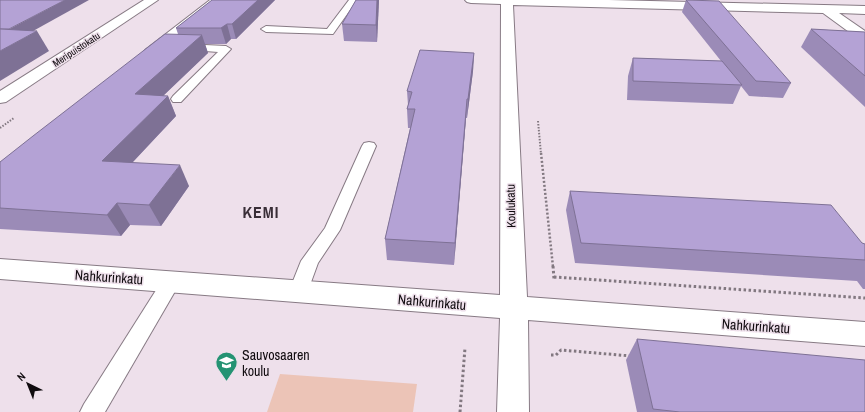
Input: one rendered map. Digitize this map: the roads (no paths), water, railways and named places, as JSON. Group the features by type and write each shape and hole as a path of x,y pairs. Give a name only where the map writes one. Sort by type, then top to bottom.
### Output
{"street":[{"name":"Meripuistokatu","path":"0,98 152,0"},
{"path":"140,61 217,0"},
{"path":"471,0 865,10"},
{"path":"813,0 865,37"},
{"name":"Koulukatu","path":"507,1 514,308 513,412"},
{"name":"Nahkurinkatu","path":"0,269 865,334"}],"lane":[{"path":"266,29 330,32 353,0"},
{"path":"158,47 226,49 177,99"},
{"path":"299,291 310,261 332,230 369,146"},
{"path":"92,412 172,281"}],"place":[{"name":"Sauvosaaren koulu","path":"227,382"}],"district":[{"name":"KEMI","path":"261,212"}]}
